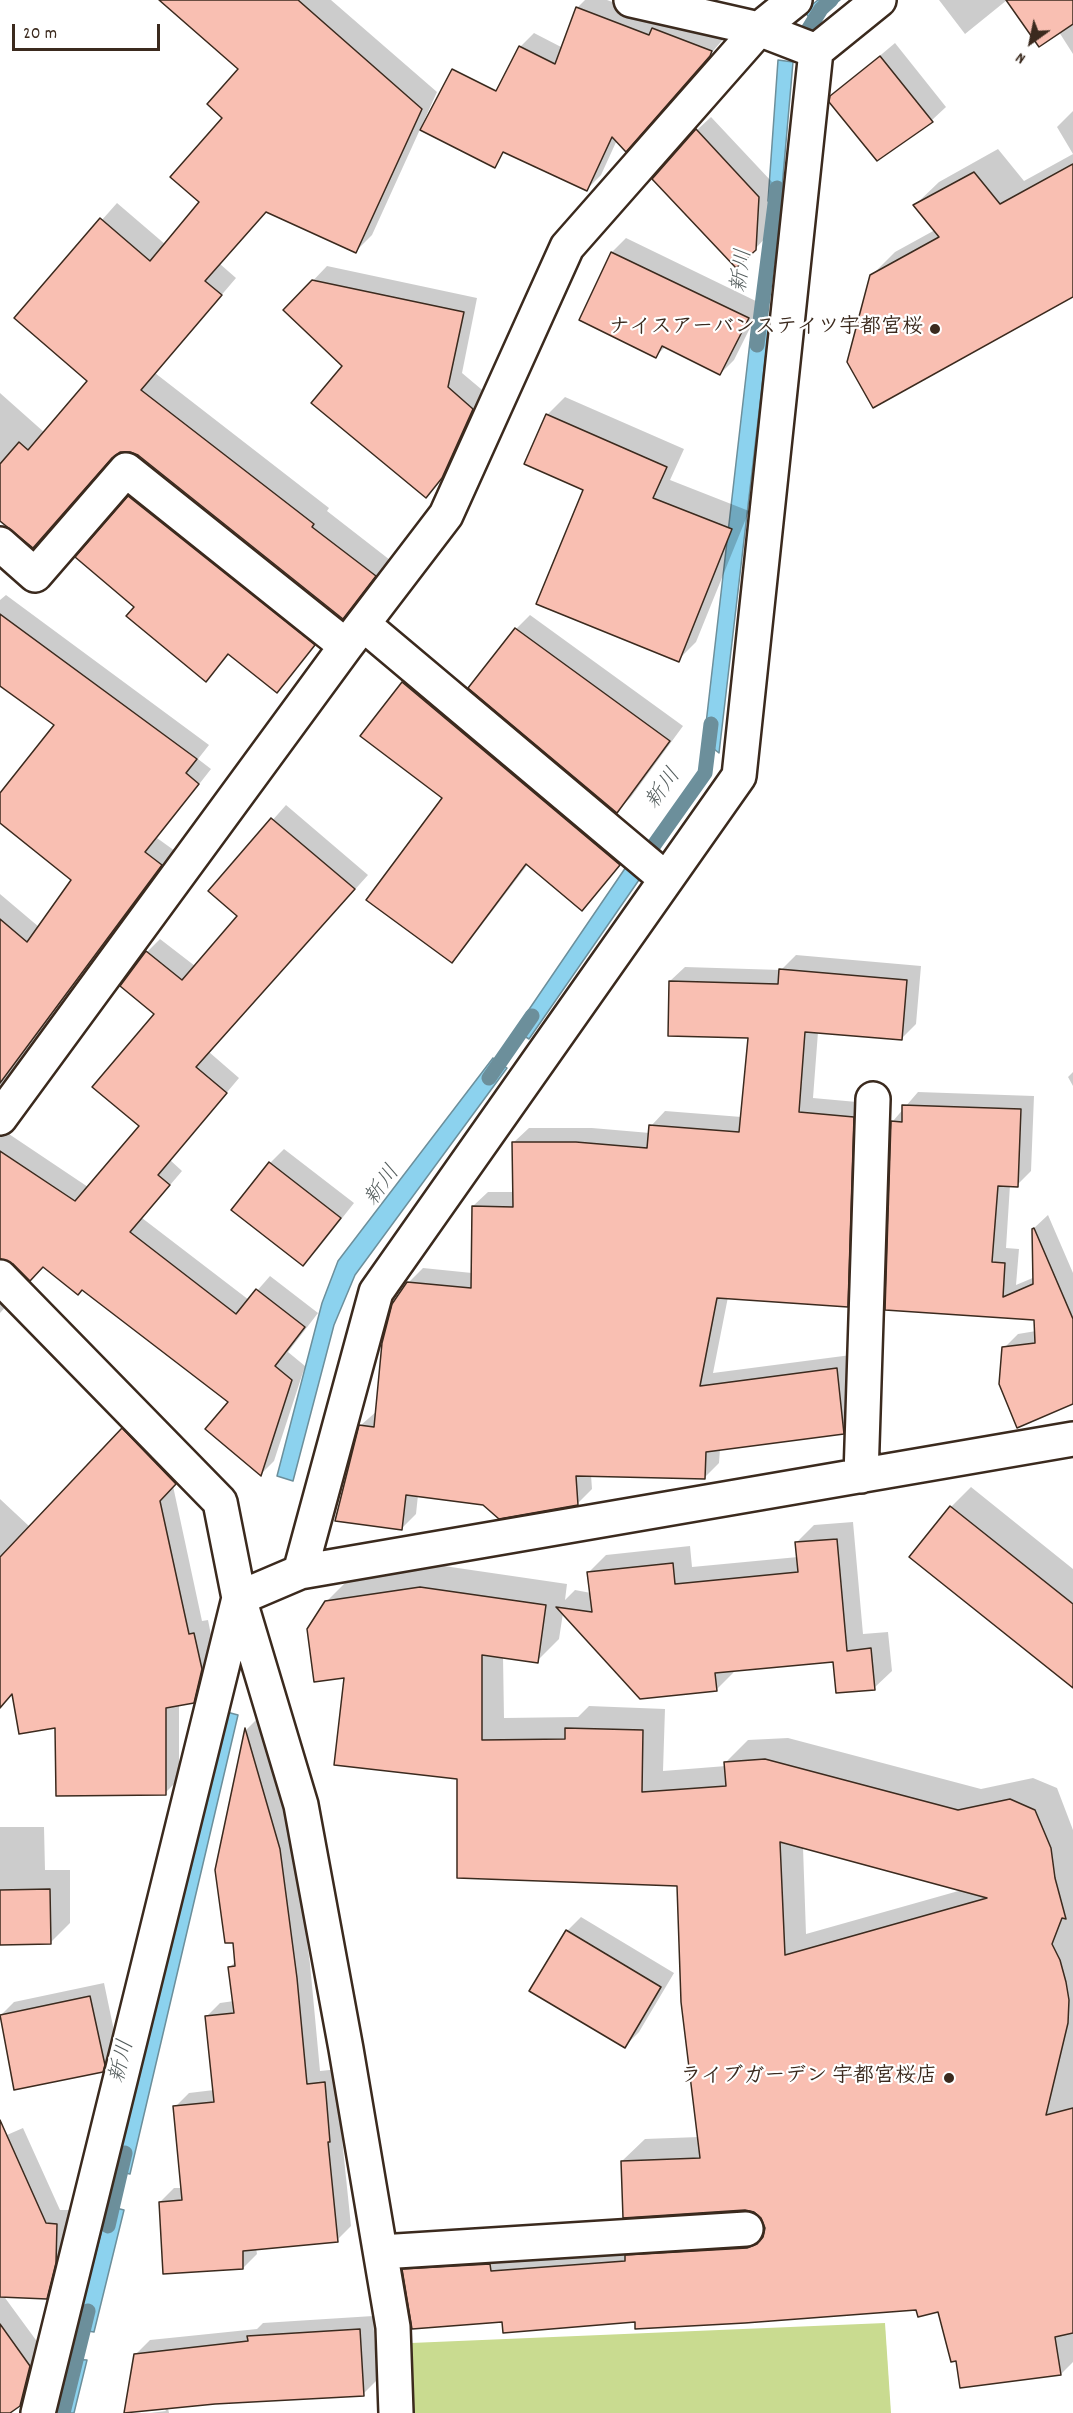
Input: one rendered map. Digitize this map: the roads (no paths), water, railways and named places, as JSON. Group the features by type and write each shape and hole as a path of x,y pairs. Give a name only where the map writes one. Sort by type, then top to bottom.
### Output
{"street":[{"path":"631,0 768,32 814,50"},
{"path":"0,1118 446,514 567,247 768,32 795,0"},
{"path":"300,1572 376,1292 664,878 739,776 814,50 879,0"},
{"path":"0,544 35,575 126,470 355,635 624,844 664,878"},
{"path":"861,1476 873,1099"},
{"path":"0,1277 220,1502 239,1598 301,1805 393,2327 396,2413"},
{"path":"239,1598 300,1572 1073,1439"},
{"path":"38,2413 239,1598"},
{"path":"381,2252 746,2229"}],"water":[{"path":"818,0 840,0 813,22 804,11"},
{"path":"778,60 793,62 780,211 768,201"},
{"path":"752,324 769,327 719,753 704,741"},
{"path":"626,867 641,877 529,1039 515,1030"},
{"path":"493,1058 507,1068 355,1275 334,1325 293,1481 277,1476 322,1303 338,1261"},
{"path":"223,1711 238,1715 130,2174 116,2171"},
{"path":"108,2206 124,2210 94,2332 76,2329"},
{"path":"70,2359 87,2360 74,2413 57,2413"}],"waterway":[{"name":"新川","path":"798,46 821,9 831,0"},
{"name":"新川","path":"757,345 777,188"},
{"name":"新川","path":"642,862 705,773 711,724"},
{"name":"新川","path":"489,1078 532,1016"},
{"name":"新川","path":"108,2226 125,2153"},
{"name":"新川","path":"63,2413 88,2311"}],"place":[{"name":"ナイスアーバンステイツ宇都宮桜","path":"935,329"},
{"name":"ライブガーデン 宇都宮桜店","path":"949,2078"}]}
